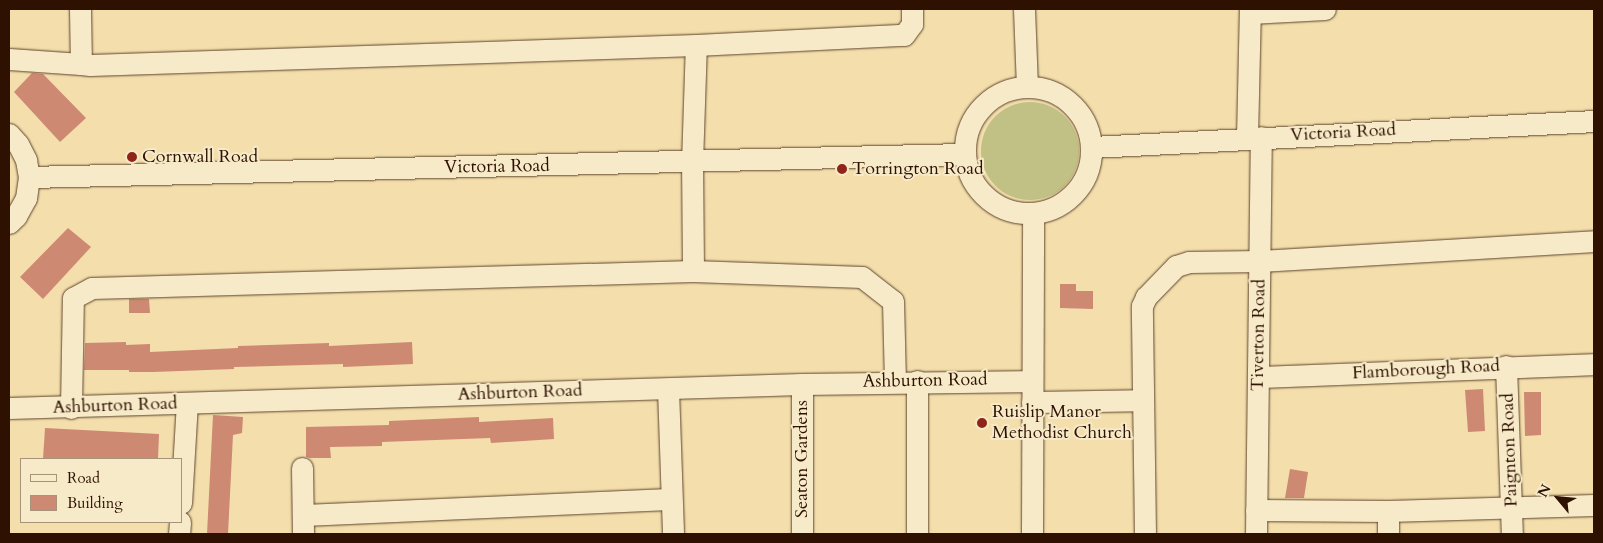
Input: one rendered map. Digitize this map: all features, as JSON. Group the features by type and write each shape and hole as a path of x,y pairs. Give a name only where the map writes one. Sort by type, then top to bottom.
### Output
{"street":[{"path":"80,9 81,64"},
{"path":"9,59 81,64 696,45 904,35 912,24 912,9"},
{"path":"1024,9 1027,87"},
{"path":"1250,11 1325,9"},
{"name":"Tiverton Road","path":"1250,11 1260,261 1256,534"},
{"path":"693,271 692,163 696,45"},
{"path":"1027,87 1046,89 1064,97 1078,110 1088,128 1092,147 1090,165 1084,182 1072,197 1057,208 1033,214 1018,214 998,206 981,193 970,175 965,154 967,134 975,116 984,105 1007,90 1027,87"},
{"name":"Victoria Road","path":"1092,147 1254,137 1594,121"},
{"path":"9,134 18,144 26,160 29,177 26,198 16,216 9,223"},
{"name":"Victoria Road","path":"29,177 692,163 965,154"},
{"path":"1032,534 1033,214"},
{"path":"1145,534 1142,306 1146,297 1176,266 1189,262 1260,261 1594,241"},
{"path":"71,408 73,298 92,288 693,271 862,277 893,301 895,382"},
{"name":"Flamborough Road","path":"1258,376 1594,364"},
{"name":"Paignton Road","path":"1506,366 1512,534"},
{"path":"917,381 917,534"},
{"name":"Ashburton Road","path":"9,408 71,408 917,381 1143,400"},
{"name":"Seaton Gardens","path":"802,384 802,534"},
{"path":"668,389 670,500 673,534"},
{"path":"182,486 187,404"},
{"path":"302,468 303,525 670,500"},
{"path":"1256,510 1388,511 1594,505"},
{"path":"1388,511 1388,534"}],"shaded area":[{"path":"1030,102 1049,105 1065,116 1076,132 1079,151 1076,170 1065,186 1049,197 1030,200 1011,197 995,186 984,170 981,151 984,132 995,116 1011,105"}],"building":[{"path":"32,73 43,74 86,118 60,142 14,92"},
{"path":"68,228 91,247 43,299 20,277"},
{"path":"1060,284 1076,284 1076,291 1093,291 1093,309 1060,308"},
{"path":"129,299 149,299 150,313 129,313"},
{"path":"126,342 126,345 150,344 150,352 238,348 238,346 329,343 329,346 412,342 413,364 343,367 343,364 234,367 234,369 153,372 84,370 85,343"},
{"path":"1483,389 1485,431 1468,432 1465,390"},
{"path":"1524,392 1541,392 1541,435 1525,436"},
{"path":"213,415 243,417 242,433 233,435 228,534 207,534"},
{"path":"479,417 479,422 553,418 554,439 491,443 490,438 382,442 382,446 330,447 331,458 306,457 306,427 389,425 389,421"},
{"path":"45,428 159,434 158,458 43,458"},
{"path":"1290,469 1308,472 1304,498 1285,498"}],"place":[{"name":"Cornwall Road","path":"132,157"},
{"name":"Torrington Road","path":"842,169"},
{"name":"Ruislip Manor Methodist Church","path":"982,423"}]}
